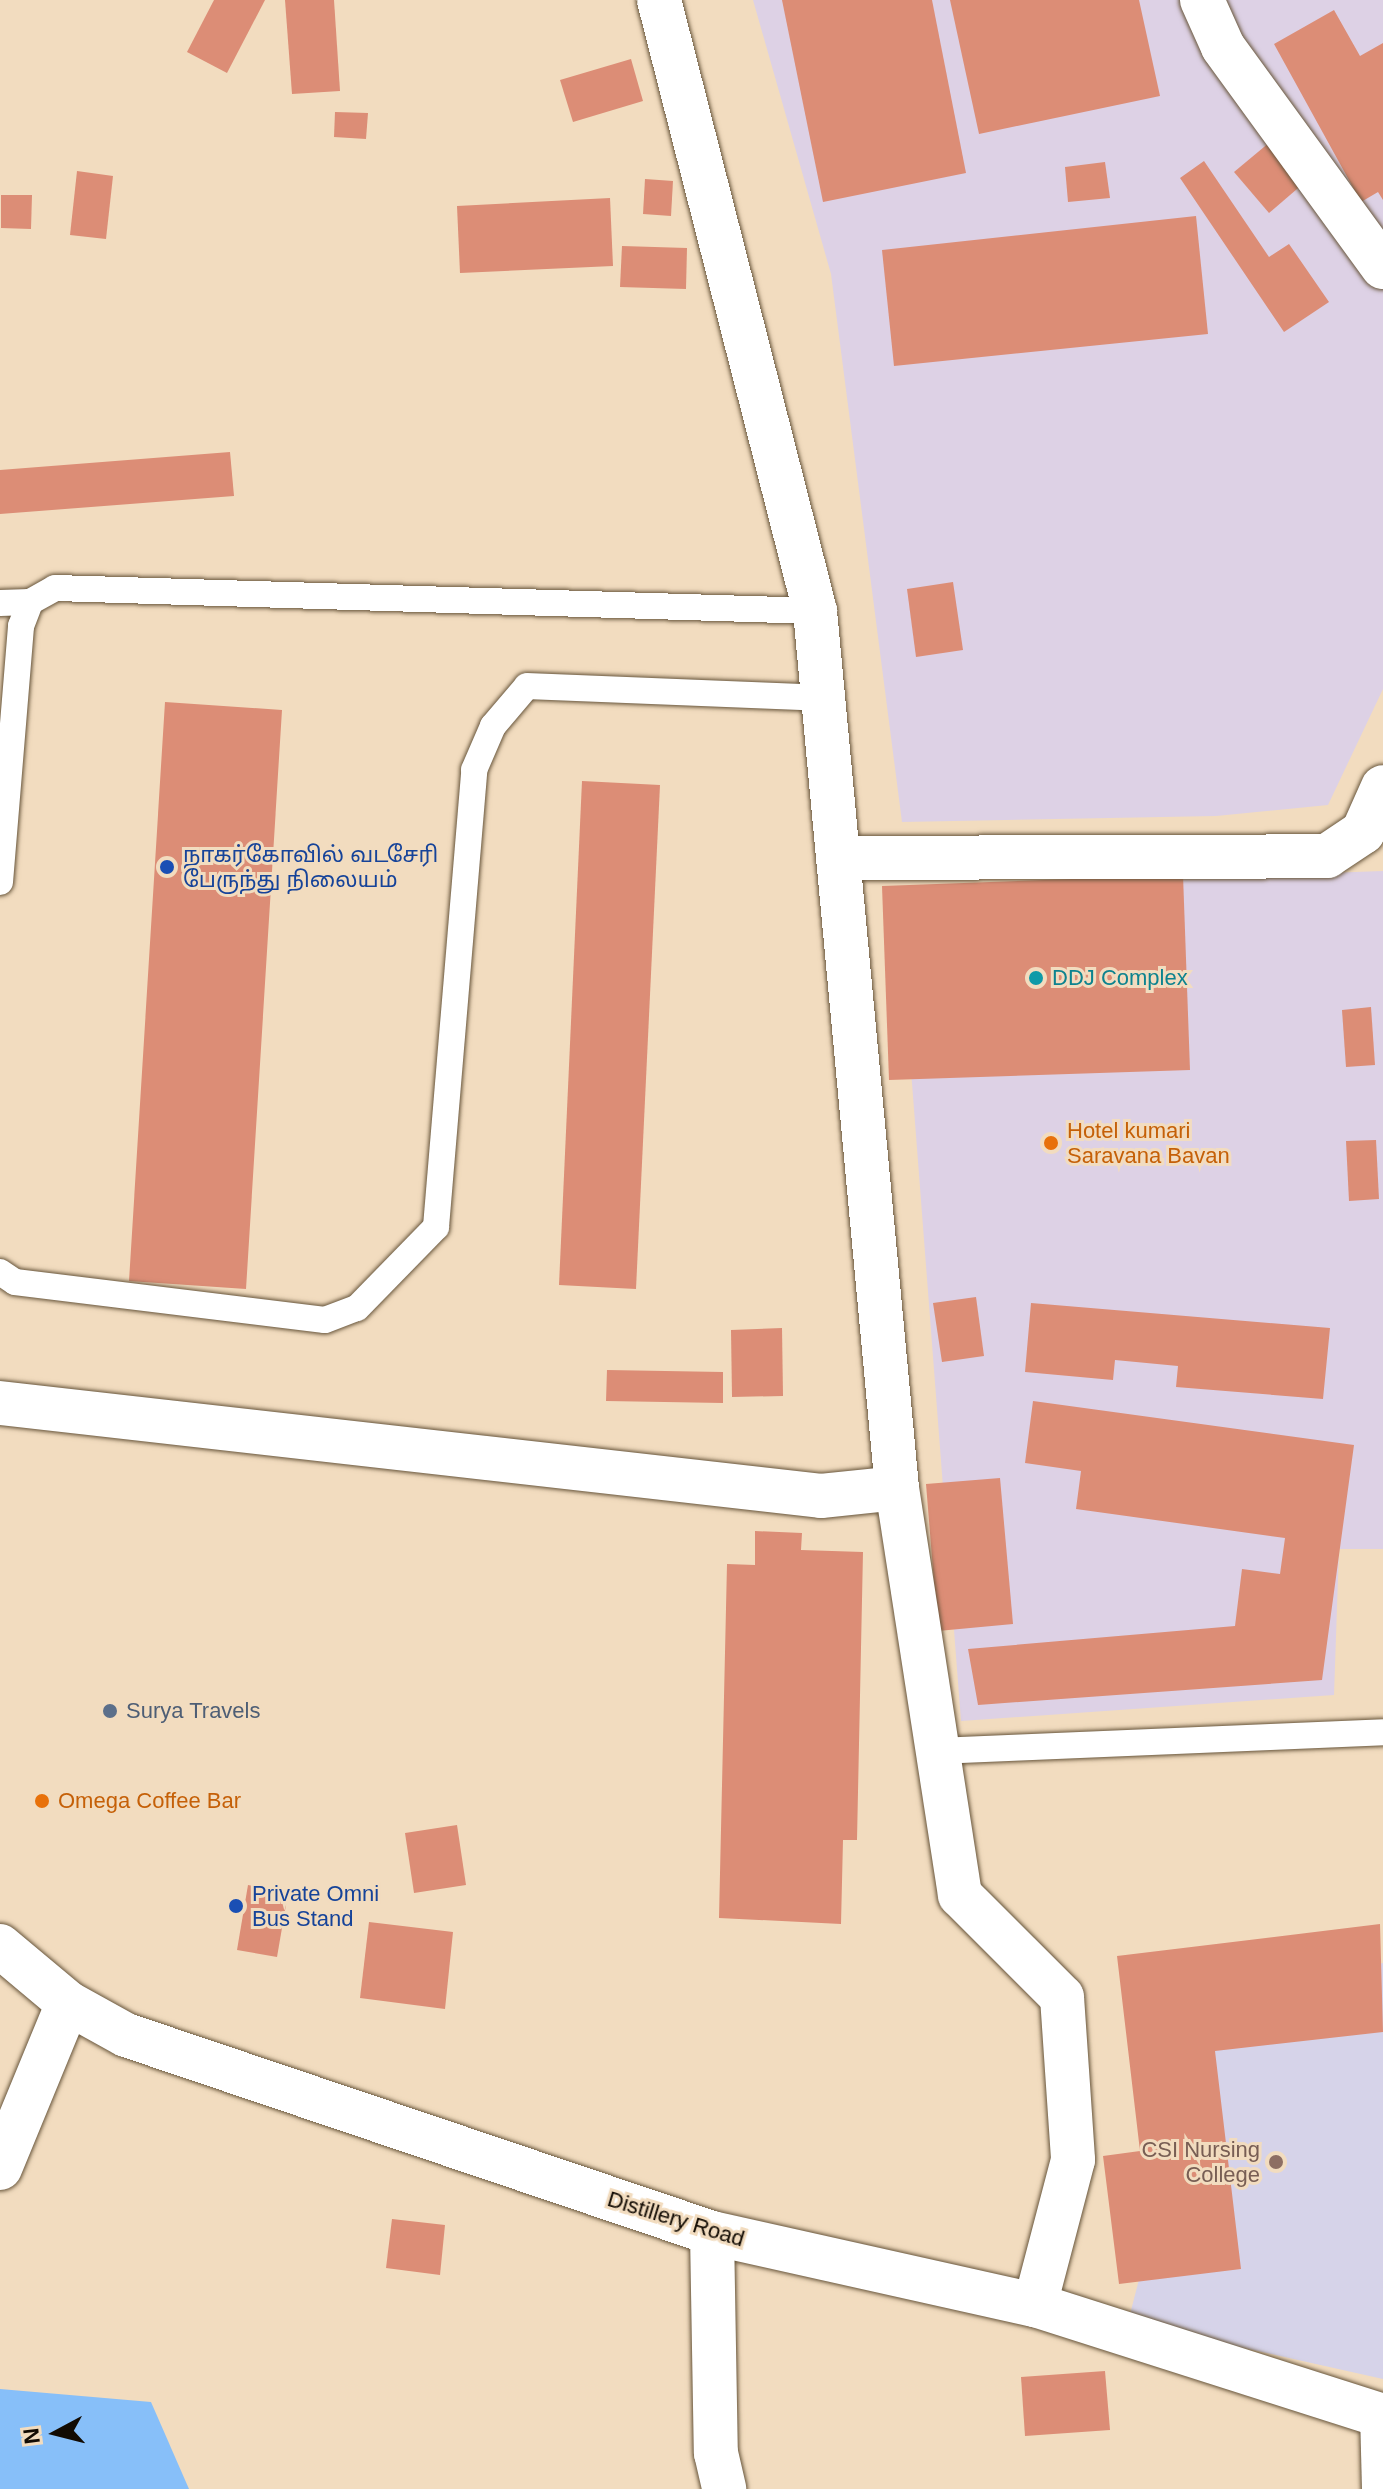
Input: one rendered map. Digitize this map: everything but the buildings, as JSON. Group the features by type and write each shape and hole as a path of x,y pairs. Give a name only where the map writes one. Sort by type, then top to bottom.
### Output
{"street":[{"path":"659,0 815,611 826,698 897,1488 960,1895 1062,1997 1073,2160 1035,2305"},
{"path":"1202,0 1223,47 1383,267"},
{"path":"840,858 1327,856 1363,832 1383,787"},
{"path":"0,1403 821,1496 897,1488"},
{"name":"Distillery Road","path":"0,1946 68,2003 126,2035 712,2233 1035,2305 1378,2414"},
{"path":"0,2168 68,2003"},
{"path":"712,2233 716,2453 724,2489"}],"lane":[{"path":"0,603 30,602 55,588 815,611"},
{"path":"0,882 21,626 30,602"},
{"path":"0,1272 15,1282 325,1320 357,1308 436,1227 474,770 493,726 527,686 826,698"},
{"path":"938,1751 1383,1732"},
{"path":"1375,2489 1378,2414"}],"shaded area":[{"path":"753,0 1383,0 1383,689 1328,805 1216,816 902,822 831,274"},
{"path":"1383,871 1383,1549 1339,1549 1334,1695 961,1721 897,888"},
{"name":"CSI Nursing College","path":"1383,1963 1383,2379 1128,2322 1211,2001"}],"water":[{"path":"0,2389 151,2402 189,2489 0,2489"}],"place":[{"name":"நாகர்கோவில் வடசேரி பேருந்து நிலையம்","path":"167,867"},
{"name":"DDJ Complex","path":"1036,978"},
{"name":"Hotel kumari Saravana Bavan","path":"1051,1143"},
{"name":"Surya Travels","path":"110,1711"},
{"name":"Omega Coffee Bar","path":"42,1801"},
{"name":"Private Omni Bus Stand","path":"236,1906"},
{"name":"CSI Nursing College","path":"1276,2162"}]}
